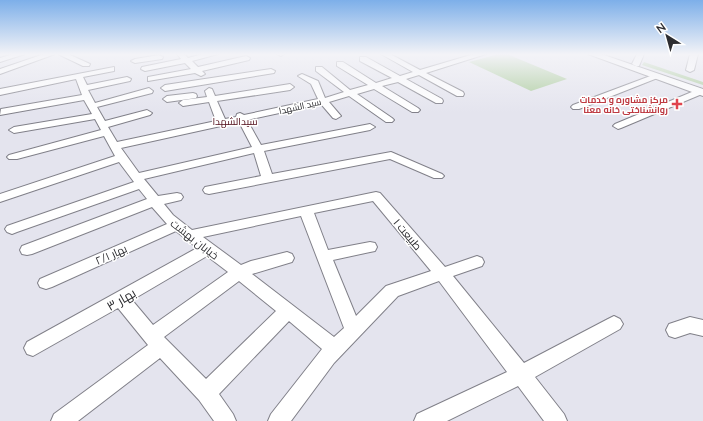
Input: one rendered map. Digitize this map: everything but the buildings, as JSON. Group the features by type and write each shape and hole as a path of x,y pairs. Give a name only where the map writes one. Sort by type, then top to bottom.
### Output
{"main road":[{"path":"647,74 702,91"},
{"path":"660,74 702,91"}],"street":[{"path":"1,102 90,74"},
{"path":"151,79 178,74"},
{"path":"200,74 207,81 221,122"},
{"path":"165,88 254,74"},
{"path":"325,74 348,92 389,120"},
{"path":"355,74 415,110"},
{"path":"391,74 439,101"},
{"name":"سید الشهدا","path":"0,198 116,149 221,122 322,100 409,74"},
{"path":"423,74 460,94"},
{"name":"خیابان بهشت","path":"79,76 87,97 116,149 168,218 288,310 335,349"},
{"path":"302,76 315,83 322,100 336,116"},
{"path":"576,108 656,77"},
{"path":"87,97 127,79"},
{"path":"167,100 290,87"},
{"path":"1,102 46,101 149,91"},
{"path":"618,126 702,91"},
{"path":"183,103 211,96"},
{"path":"13,157 147,113"},
{"path":"14,130 98,116"},
{"path":"241,118 258,149 268,178"},
{"path":"12,229 139,181 258,149 370,127"},
{"path":"209,190 391,155 438,176"},
{"name":"طبیعت ۱","path":"190,235 376,196 442,274 557,421"},
{"path":"27,250 155,201 177,197"},
{"path":"306,211 353,330"},
{"name":"بهار ۲/۱","path":"46,283 177,225"},
{"path":"324,256 370,247"},
{"name":"بهار ۳","path":"33,348 208,249"},
{"path":"61,421 239,273 287,258"},
{"path":"278,421 335,349 392,291 477,262"},
{"path":"120,299 156,341 206,393 226,421"},
{"path":"206,393 288,310"},
{"path":"424,421 521,375 614,324"},
{"path":"675,330 690,325 703,328"}],"green space":[{"path":"494,74 554,74 567,79 531,91"},
{"path":"668,74 678,74 703,82 703,85"}],"place":[{"name":"مرکز مشاوره و خدمات روانشناختی خانه معنا","path":"677,104"}],"district":[{"name":"سیدالشهدا","path":"235,121"}]}
